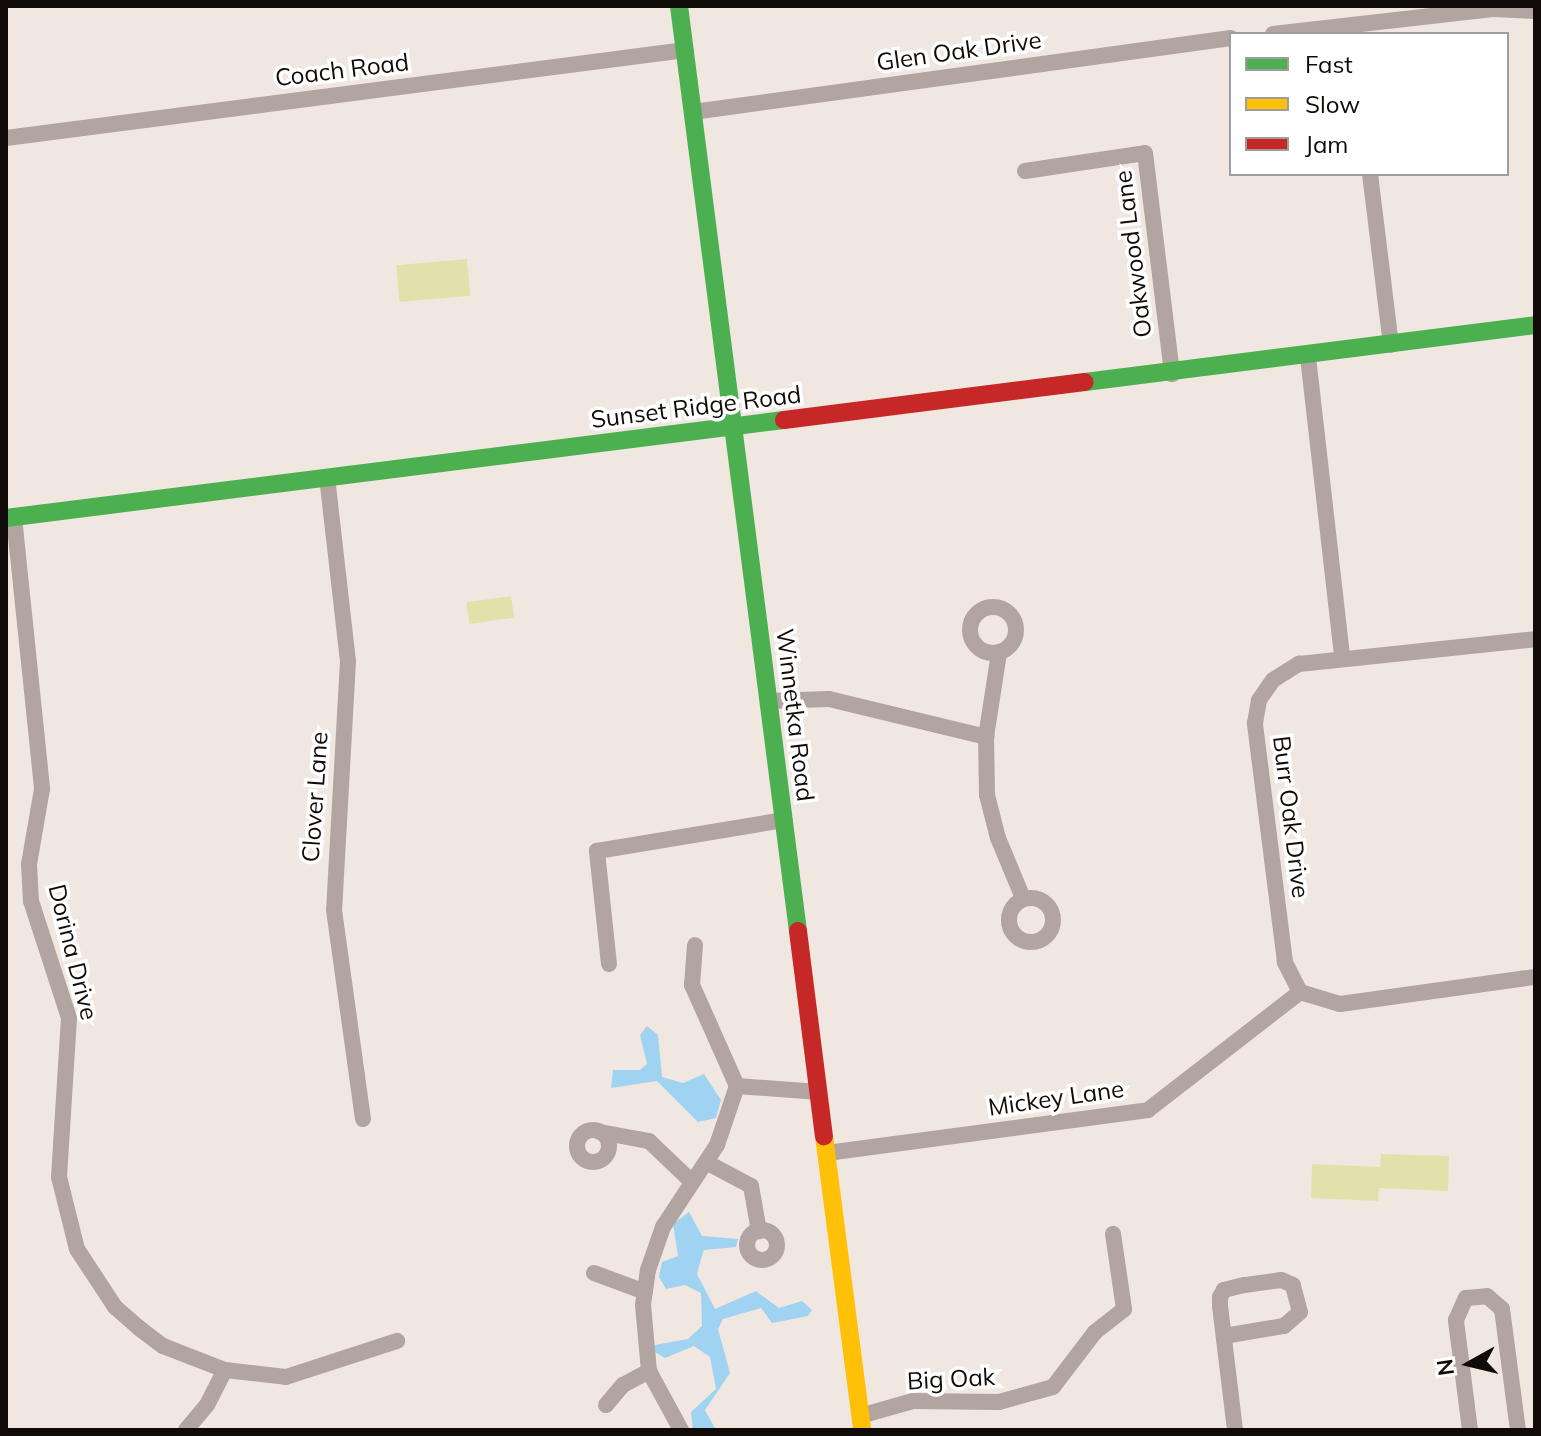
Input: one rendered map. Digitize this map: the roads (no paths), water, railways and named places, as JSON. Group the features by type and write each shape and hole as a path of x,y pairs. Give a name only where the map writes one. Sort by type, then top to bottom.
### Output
{"street":[{"name":"Winnetka Road","path":"679,6 861,1423"},
{"path":"1291,32 1493,9 1535,11"},
{"name":"Glen Oak Drive","path":"693,112 1229,38"},
{"name":"Coach Road","path":"6,138 685,50"},
{"name":"Oakwood Lane","path":"1025,171 1145,153 1172,374"},
{"path":"1370,176 1391,345"},
{"name":"Sunset Ridge Road","path":"10,517 1308,357 1535,325"},
{"path":"1308,357 1342,655 1535,639"},
{"name":"Clover Lane","path":"327,477 348,661 334,910 363,1119"},
{"name":"Dorina Drive","path":"10,517 42,789 29,864 31,901 69,1018 71,1054 58,1146 66,1215 92,1277 115,1307 163,1346 225,1370 286,1377 397,1341"},
{"path":"999,653 986,737 987,795 998,838 1023,898"},
{"name":"Burr Oak Drive","path":"1300,992 1285,962 1255,723 1259,700 1273,680 1299,664 1342,655"},
{"path":"769,701 829,699 986,737"},
{"path":"609,964 597,851 784,820"},
{"path":"681,1430 649,1371 645,1292 663,1227 717,1145 737,1086 692,985 695,945"},
{"path":"1300,992 1340,1004 1535,977"},
{"name":"Mickey Lane","path":"827,1153 1148,1110 1300,992"},
{"path":"737,1086 819,1092"},
{"path":"600,1132 649,1141 692,1182"},
{"path":"706,1162 751,1186 759,1231"},
{"name":"Big Oak","path":"861,1423 913,1401 999,1402 1053,1387 1095,1332 1124,1309 1113,1234"},
{"path":"594,1273 645,1292"},
{"path":"1224,1336 1284,1326 1300,1312 1293,1285 1281,1280 1224,1290 1220,1306 1235,1430"},
{"path":"1470,1430 1456,1320 1466,1298 1487,1296 1502,1309 1518,1430"},
{"path":"186,1430 207,1405 225,1370"},
{"path":"606,1405 623,1385 649,1371"}],"water":[{"path":"647,1026 658,1035 662,1077 683,1083 704,1074 721,1100 716,1118 698,1122 657,1081 611,1088 613,1070 640,1070 647,1064 640,1035"},
{"path":"689,1212 702,1236 738,1239 736,1247 704,1250 701,1259 697,1274 715,1309 756,1291 779,1308 802,1301 812,1310 808,1316 772,1323 761,1308 723,1319 718,1329 730,1373 705,1410 716,1430 693,1430 691,1412 716,1389 710,1357 694,1346 665,1358 655,1352 655,1345 688,1339 702,1326 701,1293 685,1285 666,1289 659,1277 662,1262 678,1256 673,1224"}]}
